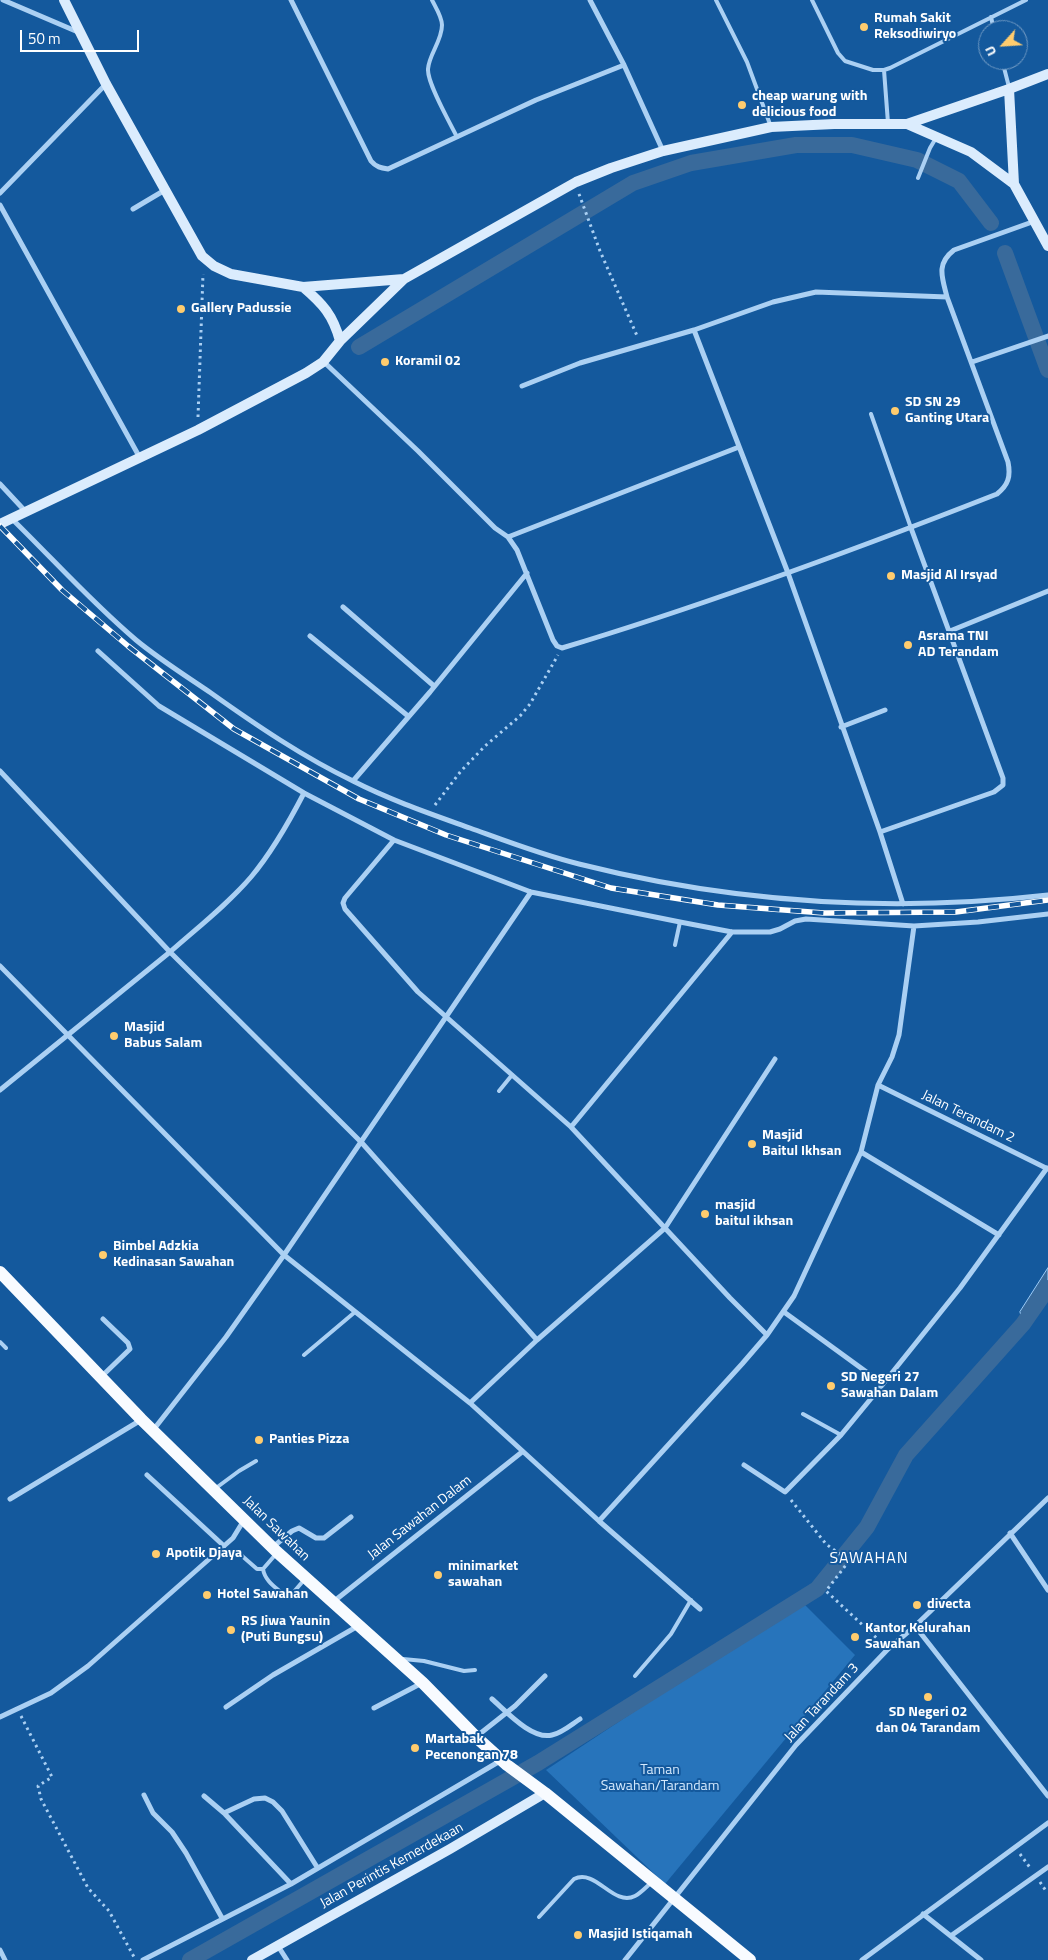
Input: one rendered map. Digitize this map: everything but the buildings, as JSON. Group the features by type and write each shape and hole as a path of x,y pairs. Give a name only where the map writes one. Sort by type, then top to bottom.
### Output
{"main road":[{"path":"64,0 106,84 202,256 214,266 230,274 304,287 404,279"},
{"path":"0,524 198,430 306,373 323,362 340,341 404,279 576,182 663,151 771,127 907,124 1048,74"},
{"path":"1009,89 1014,184"},
{"path":"907,124 971,152 1014,184 1048,246"},
{"path":"304,287 328,311 336,325 340,341"},
{"name":"Jalan Sawahan","path":"0,1272 141,1420 305,1579 422,1683 476,1737 504,1762 750,1960"},
{"name":"Jalan Perintis Kemerdekaan","path":"252,1960 464,1841 541,1790"}],"street":[{"path":"3,0 81,33"},
{"path":"291,0 371,161 376,166 388,170 536,100 624,65"},
{"path":"590,0 624,65 663,151"},
{"path":"0,193 106,84"},
{"path":"133,209 166,190"},
{"path":"0,205 140,458"},
{"path":"323,362 418,451 495,528 508,537 518,550 553,640 557,646 562,648 788,573 911,528 997,494 1005,488 1010,473 1008,462 947,297 942,277 942,265 946,256 954,250 1035,221"},
{"path":"522,386 580,363 694,330 773,302 816,292 947,297"},
{"path":"694,330 788,573 841,727 880,832 903,904"},
{"path":"972,362 1048,336"},
{"path":"508,537 739,447"},
{"path":"0,484 26,512"},
{"path":"12,518 92,599 136,640 254,724 353,781 429,813 544,854 578,864 758,898 860,904 903,904 984,902 1048,895"},
{"path":"880,832 994,792 1003,785 1003,778 911,528"},
{"path":"353,781 527,573"},
{"path":"950,631 1048,591"},
{"path":"343,607 434,686"},
{"path":"310,636 408,716"},
{"path":"98,651 159,706 304,793 394,840 531,892 732,932 770,932 795,921 806,919 914,926 978,922 1048,914"},
{"path":"841,727 886,710"},
{"path":"0,771 170,952 362,1143 538,1340"},
{"path":"0,1090 170,952 231,898 252,876 287,825 304,793"},
{"path":"394,840 345,898 343,903 345,909 418,992 571,1128 767,1335"},
{"path":"153,1430 226,1337 284,1256 531,892"},
{"path":"598,1521 767,1335 794,1296 861,1152 878,1086 892,1057 899,1035 914,926"},
{"path":"571,1128 732,932"},
{"path":"0,966 284,1256 470,1403 598,1521 700,1609"},
{"path":"470,1403 665,1228 775,1060"},
{"name":"Jalan Terandam 2","path":"878,1086 1048,1169"},
{"path":"861,1152 999,1235"},
{"path":"744,1465 784,1492 841,1435 883,1384 960,1288 1048,1169"},
{"path":"784,1312 883,1384"},
{"path":"101,1378 130,1349 128,1342 103,1319"},
{"path":"10,1499 141,1420"},
{"name":"Jalan Sawahan Dalam","path":"332,1602 522,1452"},
{"path":"147,1475 224,1546"},
{"name":"Jalan Tarandam 3","path":"625,1960 796,1745 888,1649 915,1626 1048,1498"},
{"path":"275,1550 292,1531 299,1528 316,1538 324,1538 351,1517"},
{"path":"0,1717 51,1693 88,1666 237,1534 244,1520"},
{"path":"1010,1533 1048,1590"},
{"path":"226,1707 273,1675 359,1626"},
{"path":"915,1626 1048,1796"},
{"path":"476,1737 507,1712 545,1676"},
{"path":"374,1708 422,1683"},
{"path":"492,1699 530,1731 542,1736 553,1735 580,1719"},
{"path":"143,1960 291,1884 316,1867 504,1762"},
{"path":"144,1795 153,1813 170,1828 186,1853 222,1918"},
{"path":"204,1796 224,1813 291,1884"},
{"path":"224,1813 254,1798 265,1798 274,1802 282,1811 316,1867"},
{"path":"862,1960 1048,1822"},
{"path":"952,1935 1048,1867"},
{"path":"924,1914 981,1960"},
{"path":"278,1945 287,1960"},
{"path":"0,1950 5,1960"}],"lane":[{"path":"432,0 441,18 442,26 430,63 429,78 456,137"},
{"path":"716,0 747,62 771,127"},
{"path":"812,0 841,57 846,61 874,70 884,70 1026,0"},
{"path":"884,70 889,124"},
{"path":"1004,70 1009,89"},
{"path":"918,178 937,136"},
{"path":"871,414 911,528"},
{"path":"675,945 680,922"},
{"path":"499,1091 512,1075"},
{"path":"304,1355 355,1312"},
{"path":"0,1342 6,1348"},
{"path":"803,1414 841,1435"},
{"path":"214,1489 239,1470 256,1461"},
{"path":"275,1550 263,1569 264,1576 283,1594 292,1594 305,1579"},
{"path":"241,1554 257,1569 263,1569"},
{"path":"635,1676 671,1634 690,1600"},
{"path":"395,1659 424,1661 464,1671 474,1670"},
{"path":"539,1917 579,1876 588,1877 620,1896 629,1898 637,1895 652,1882"}],"path":[{"path":"581,199 642,346"},
{"path":"198,430 204,284 202,256"},
{"path":"429,813 461,771 485,746 520,716 530,704 562,648"},
{"path":"784,1492 826,1544 849,1562 826,1591 888,1649"},
{"path":"17,1709 52,1777 38,1786 41,1799 88,1888 109,1911 135,1960"}],"green space":[{"name":"Taman Sawahan/Tarandam","path":"801,1601 855,1655 665,1884 546,1770"}],"shaded area":[{"path":"1048,1268 1048,1287 1045,1300 1042,1306 1023,1324 1020,1312"}],"waterway":[{"path":"359,347 633,183 691,163 796,145 852,145 917,160 959,181 991,223"},
{"path":"1005,253 1048,370"},
{"path":"190,1960 538,1763 817,1589 867,1527 906,1455 1023,1324 1048,1288"}],"railway":[{"path":"0,526 62,590 128,646 234,729 359,799 446,835 611,888 718,905 824,913 956,912 1048,900"}],"place":[{"name":"Rumah Sakit Reksodiwiryo","path":"864,27"},
{"name":"cheap warung with delicious food","path":"742,105"},
{"name":"Gallery Padussie","path":"181,309"},
{"name":"Koramil 02","path":"385,362"},
{"name":"SD SN 29 Ganting Utara","path":"895,411"},
{"name":"Masjid Al Irsyad","path":"891,576"},
{"name":"Asrama TNI AD Terandam","path":"908,645"},
{"name":"Masjid Babus Salam","path":"114,1036"},
{"name":"Masjid Baitul Ikhsan","path":"752,1144"},
{"name":"masjid baitul ikhsan","path":"705,1214"},
{"name":"Bimbel Adzkia Kedinasan Sawahan","path":"103,1255"},
{"name":"SD Negeri 27 Sawahan Dalam","path":"831,1386"},
{"name":"Panties Pizza","path":"259,1440"},
{"name":"Apotik Djaya","path":"156,1554"},
{"name":"minimarket sawahan","path":"438,1575"},
{"name":"Hotel Sawahan","path":"207,1595"},
{"name":"divecta","path":"917,1605"},
{"name":"RS Jiwa Yaunin (Puti Bungsu)","path":"231,1630"},
{"name":"Kantor Kelurahan Sawahan","path":"855,1637"},
{"name":"SD Negeri 02 dan 04 Tarandam","path":"928,1697"},
{"name":"Martabak Pecenongan 78","path":"415,1748"},
{"name":"Masjid Istiqamah","path":"578,1935"}],"district":[{"name":"SAWAHAN","path":"869,1559"}]}
